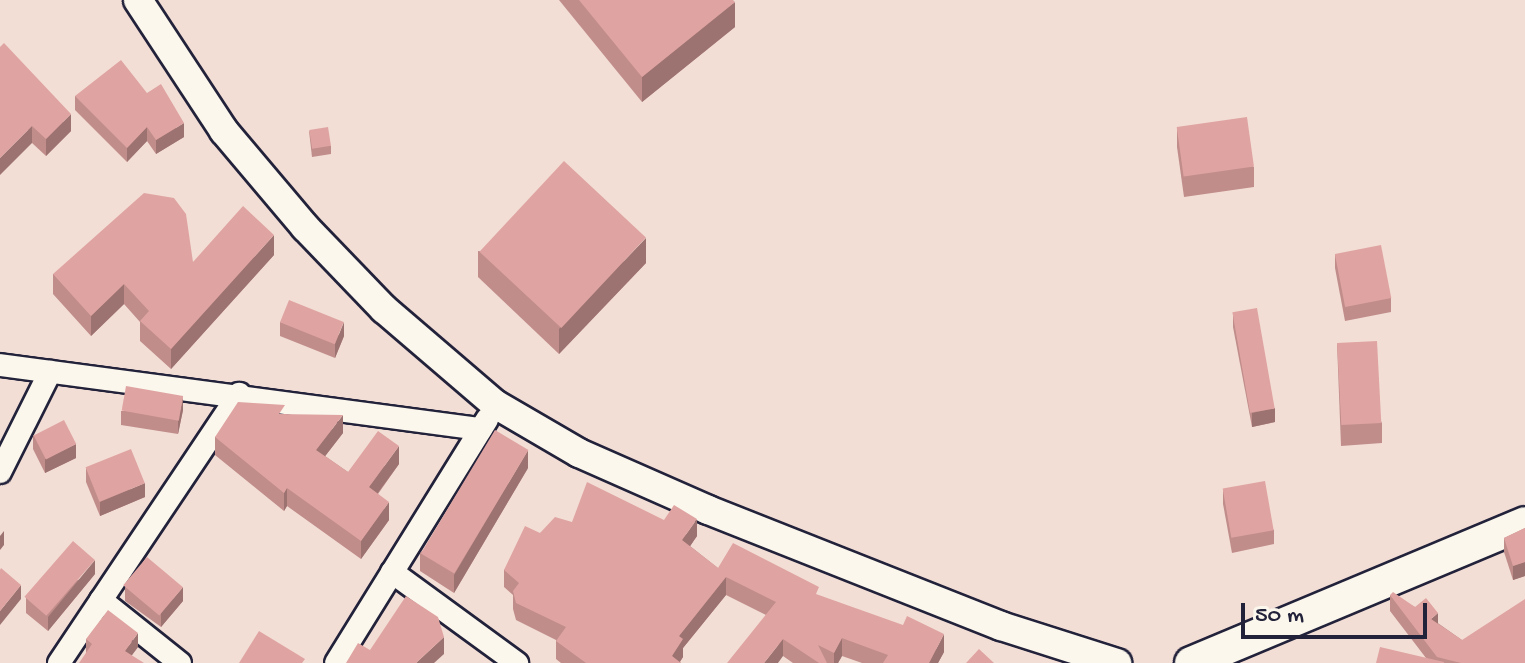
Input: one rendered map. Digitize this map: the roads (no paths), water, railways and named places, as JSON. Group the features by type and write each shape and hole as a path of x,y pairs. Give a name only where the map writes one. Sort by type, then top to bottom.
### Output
{"main road":[{"path":"1191,663 1525,523"}],"street":[{"path":"138,0 224,131 305,227 384,309 495,404 579,453 723,516 1001,626 1117,663"},
{"path":"0,365 239,394 481,429"},
{"path":"0,472 50,372"},
{"path":"59,663 239,394"},
{"path":"336,663 495,404"},
{"path":"392,572 517,663"},
{"path":"101,600 180,663"}]}
